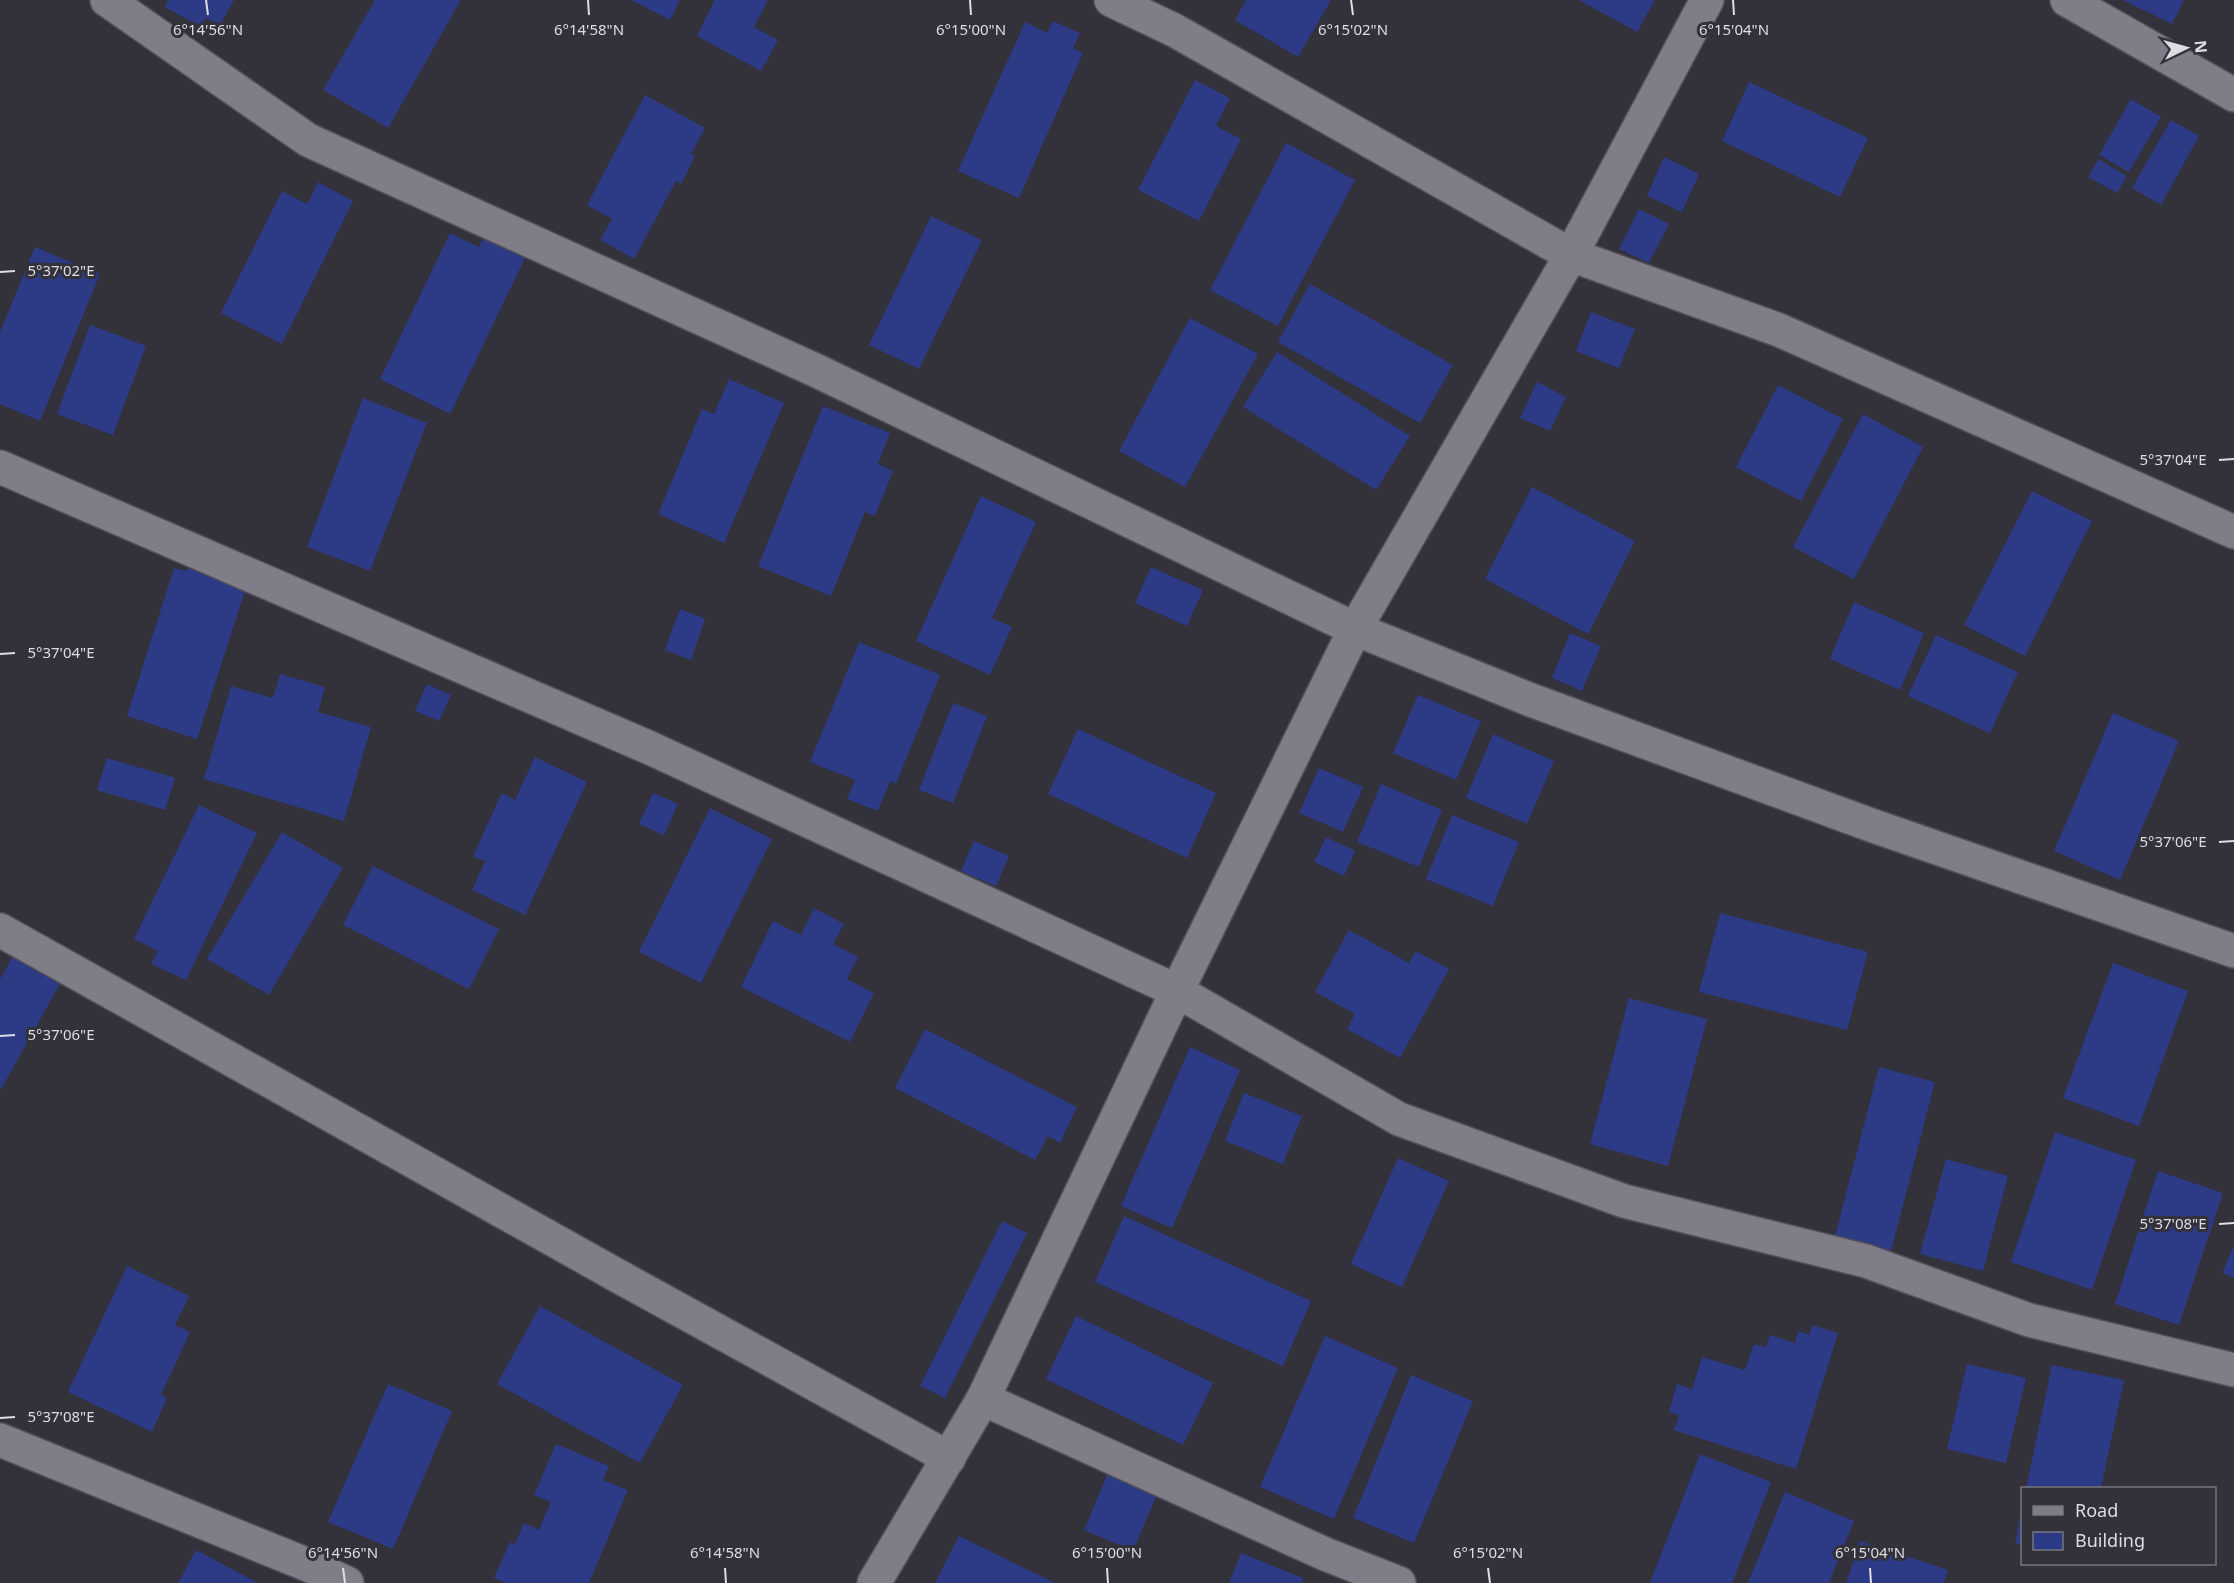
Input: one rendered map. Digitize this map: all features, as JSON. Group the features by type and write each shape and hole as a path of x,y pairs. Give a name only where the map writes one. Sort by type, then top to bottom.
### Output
{"street":[{"path":"107,0 308,140 815,370 1355,629 1531,700 1643,742 1868,824 2234,951"},
{"path":"1111,0 1174,30 1571,255 1779,330 2234,532"},
{"path":"874,1583 983,1399 1176,991 1355,629 1571,255 1707,0"},
{"path":"2067,0 2234,95"},
{"path":"0,467 650,748 1176,991 1399,1119 1624,1201 1866,1261 2029,1320 2234,1370"},
{"path":"0,930 618,1276 949,1458"},
{"path":"983,1399 1325,1554 1399,1583"},
{"path":"0,1440 347,1583"}],"building":[{"path":"168,0 234,0 220,25 206,18 201,27 165,7"},
{"path":"375,0 461,0 388,128 323,90"},
{"path":"631,0 680,0 670,20"},
{"path":"715,0 768,0 754,27 778,40 761,71 697,36"},
{"path":"1246,0 1331,0 1298,57 1235,20"},
{"path":"1579,0 1655,0 1637,32"},
{"path":"2123,0 2184,0 2172,24"},
{"path":"1053,21 1080,33 1073,48 1083,53 1019,198 958,171 1025,22 1047,33"},
{"path":"1195,80 1230,98 1216,126 1241,139 1199,221 1138,190"},
{"path":"1749,82 1868,138 1840,197 1722,141"},
{"path":"645,95 705,128 691,154 695,156 681,184 676,181 634,259 600,240 612,219 587,205"},
{"path":"2131,99 2161,117 2129,172 2099,155"},
{"path":"2171,120 2199,136 2161,205 2132,188"},
{"path":"1286,143 1355,180 1278,326 1210,290"},
{"path":"1664,157 1699,174 1682,212 1647,196"},
{"path":"2098,159 2127,176 2117,193 2088,177"},
{"path":"318,182 353,201 282,344 221,313 282,191 307,204"},
{"path":"1639,209 1669,224 1649,263 1619,249"},
{"path":"931,216 982,240 919,369 869,345"},
{"path":"450,233 479,247 485,234 527,254 450,414 380,379"},
{"path":"35,247 100,274 40,421 0,404 0,332"},
{"path":"1310,284 1453,365 1420,423 1278,342"},
{"path":"1591,312 1635,329 1619,368 1576,351"},
{"path":"1190,318 1258,354 1185,487 1119,451"},
{"path":"90,325 146,346 113,435 57,414"},
{"path":"1277,352 1410,436 1376,490 1243,407"},
{"path":"729,379 784,403 724,543 658,514 702,409 714,414"},
{"path":"1537,382 1566,397 1550,431 1520,418"},
{"path":"1778,385 1843,419 1801,501 1736,467"},
{"path":"363,398 427,423 370,571 307,547"},
{"path":"823,406 890,433 878,464 893,471 875,516 865,512 831,596 758,566"},
{"path":"1863,414 1923,447 1854,579 1793,547"},
{"path":"1532,487 1635,541 1588,634 1485,579"},
{"path":"2032,491 2092,521 2025,656 1964,625"},
{"path":"981,496 1036,522 992,618 1012,627 990,675 916,641"},
{"path":"189,564 248,582 197,739 127,716 174,568 187,571"},
{"path":"1151,567 1203,590 1187,626 1135,603"},
{"path":"1854,602 1924,633 1900,690 1830,659"},
{"path":"680,609 705,619 691,660 665,650"},
{"path":"1570,633 1601,646 1582,691 1552,678"},
{"path":"1936,635 2018,672 1990,733 1908,696"},
{"path":"859,642 940,675 896,784 890,781 878,811 847,799 855,780 810,762"},
{"path":"280,674 325,687 318,712 371,727 344,821 204,779 231,686 273,698"},
{"path":"427,684 451,695 439,721 415,711"},
{"path":"1418,695 1481,721 1456,780 1393,753"},
{"path":"953,703 987,716 953,803 919,790"},
{"path":"2113,713 2179,741 2120,880 2054,851"},
{"path":"1078,729 1216,793 1187,858 1048,794"},
{"path":"1493,734 1554,761 1527,824 1466,798"},
{"path":"535,757 587,782 525,915 472,890 485,861 473,856 502,793 515,800"},
{"path":"107,758 175,778 165,810 97,790"},
{"path":"1319,768 1363,787 1343,832 1299,813"},
{"path":"1381,784 1442,810 1419,867 1357,842"},
{"path":"653,793 678,804 664,835 639,824"},
{"path":"199,805 257,833 186,980 151,964 158,951 134,939"},
{"path":"710,808 772,839 701,983 639,952"},
{"path":"1452,815 1519,842 1493,906 1426,879"},
{"path":"282,832 343,868 269,995 207,959"},
{"path":"1326,837 1355,851 1344,876 1314,862"},
{"path":"974,841 1009,856 996,886 961,871"},
{"path":"373,866 499,929 469,989 343,925"},
{"path":"814,908 844,924 833,944 858,957 847,979 874,993 850,1042 741,987 773,921 801,935"},
{"path":"1720,913 1868,952 1847,1030 1699,992"},
{"path":"1349,930 1409,963 1416,951 1449,969 1400,1058 1347,1029 1355,1014 1315,992"},
{"path":"14,955 61,982 0,1091 0,979"},
{"path":"2113,963 2188,991 2139,1126 2063,1098"},
{"path":"1629,998 1707,1019 1668,1166 1590,1144"},
{"path":"925,1029 1077,1107 1060,1143 1048,1136 1035,1160 895,1088"},
{"path":"1190,1047 1240,1070 1172,1228 1121,1206"},
{"path":"1879,1067 1935,1082 1891,1251 1835,1236"},
{"path":"1244,1093 1302,1116 1283,1164 1225,1141"},
{"path":"2055,1132 2136,1160 2092,1290 2011,1262"},
{"path":"1398,1158 1449,1181 1402,1287 1351,1264"},
{"path":"1946,1159 2008,1176 1983,1271 1920,1254"},
{"path":"2158,1171 2223,1193 2179,1325 2115,1304"},
{"path":"1124,1216 1311,1301 1283,1366 1095,1282"},
{"path":"1002,1221 1027,1233 945,1398 920,1386"},
{"path":"2234,1245 2234,1278 2222,1273"},
{"path":"127,1266 189,1296 175,1325 190,1332 161,1395 167,1398 152,1432 68,1392"},
{"path":"540,1306 683,1385 640,1463 497,1384"},
{"path":"1076,1316 1213,1383 1183,1445 1046,1379"},
{"path":"1812,1325 1838,1333 1796,1469 1674,1430 1679,1415 1669,1412 1677,1384 1692,1389 1702,1357 1745,1370 1754,1344 1766,1347 1770,1335 1795,1343 1798,1331 1809,1335"},
{"path":"1325,1336 1398,1368 1334,1519 1260,1487"},
{"path":"1967,1364 2026,1378 2006,1463 1947,1449"},
{"path":"2052,1365 2124,1380 2101,1487 2026,1487"},
{"path":"1411,1375 1473,1401 1414,1543 1353,1518"},
{"path":"388,1384 452,1411 393,1549 328,1522"},
{"path":"556,1444 609,1466 603,1480 628,1490 589,1583 505,1583 494,1578 510,1542 515,1544 524,1523 539,1530 551,1502 534,1495"},
{"path":"1700,1454 1771,1482 1732,1583 1650,1583"},
{"path":"1108,1473 1157,1494 1133,1551 1084,1530"},
{"path":"1785,1492 1854,1521 1829,1583 1748,1583"},
{"path":"2021,1512 2021,1545 2015,1544"},
{"path":"959,1536 1055,1583 935,1583"},
{"path":"1860,1541 1948,1570 1944,1583 1846,1583"},
{"path":"196,1550 258,1583 178,1583"},
{"path":"1241,1553 1303,1578 1302,1583 1229,1583"}]}
